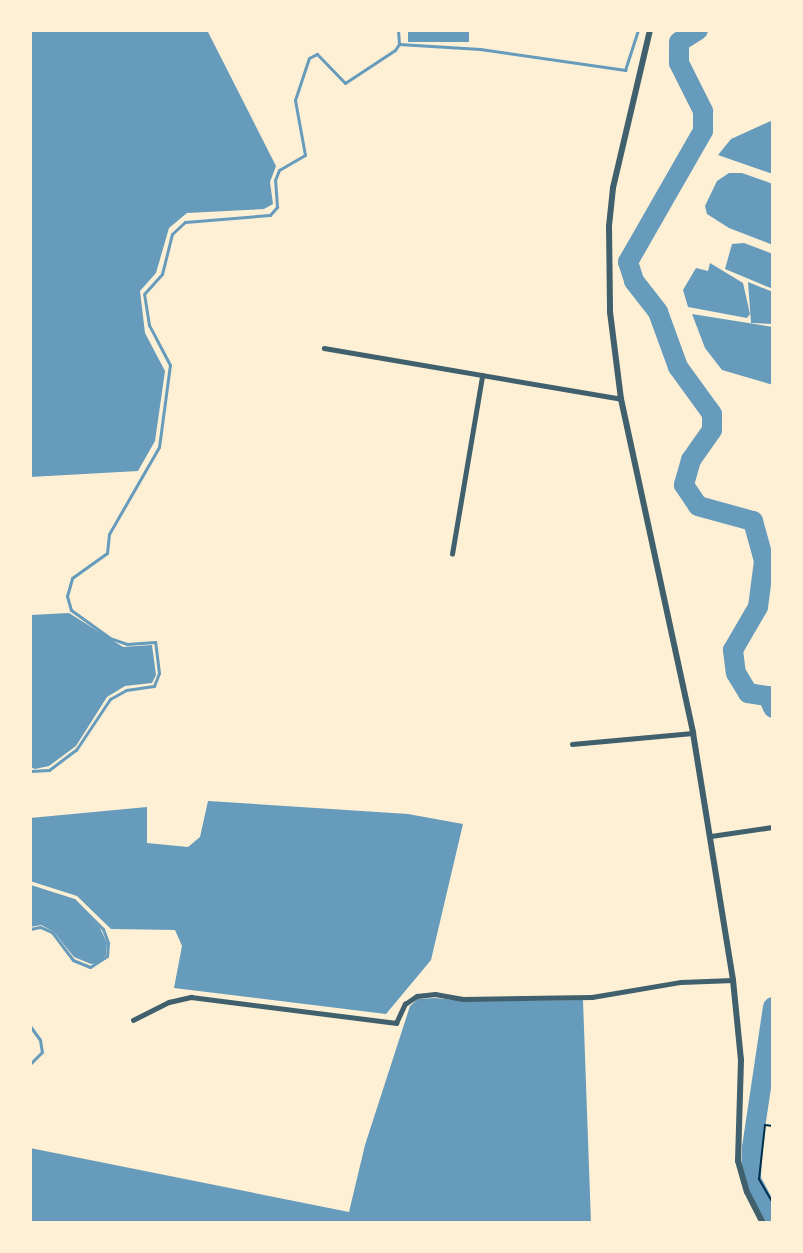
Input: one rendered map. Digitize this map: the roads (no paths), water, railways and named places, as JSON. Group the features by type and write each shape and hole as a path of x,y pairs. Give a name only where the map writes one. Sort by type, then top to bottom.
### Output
{"street":[{"path":"650,30 613,188 609,226 610,312 621,399 693,733 733,980 741,1060 738,1161 747,1192 763,1223"},
{"path":"324,348 621,399"},
{"path":"452,554 482,376"},
{"path":"572,744 693,733"},
{"path":"711,836 773,827"},
{"path":"133,1020 169,1002 190,997 396,1023 405,1004 417,996 435,994 463,999 592,997 681,982 733,980"}],"water":[{"path":"30,30 207,30 276,166 270,182 273,204 264,209 187,213 169,228 156,273 140,291 145,333 165,371 155,441 138,471 30,477"},
{"path":"408,30 469,30 469,42 408,42"},
{"path":"773,120 773,174 718,155 731,139"},
{"path":"729,173 742,173 773,184 773,245 729,228 707,214 705,206 717,181"},
{"path":"744,243 773,254 773,289 725,269 732,244"},
{"path":"710,263 743,283 750,314 747,318 688,307 683,290 696,268 708,271"},
{"path":"748,282 773,292 773,324 751,323"},
{"path":"692,314 773,327 773,385 722,370 705,348"},
{"path":"69,613 123,647 152,645 156,675 152,683 125,686 107,697 76,746 49,766 35,769 30,767 30,615"},
{"path":"208,801 408,814 463,824 431,960 386,1014 174,988 182,946 175,930 111,929 77,896 30,881 30,818 147,807 147,843 188,847 200,837"},
{"path":"30,887 74,901 100,928 107,943 106,955 99,963 91,964 74,957 53,931 41,925 30,927"},
{"path":"418,999 466,1001 583,1000 591,1223 30,1223 30,1148 349,1212 365,1145 410,1006"}],"waterway":[{"path":"30,771 49,770 76,750 110,699 126,690 154,686 159,673 155,642 127,644 110,638 71,610 67,596 72,578 107,553 109,534 159,447 170,365 149,325 144,294 162,274 172,234 185,222 270,215 277,207 275,180 279,170 305,155 295,100 309,58 317,54 345,83 395,50 399,44 398,30"},
{"path":"399,44 480,49 625,70 638,30"},
{"path":"698,30 679,42 679,63 703,111 703,131 628,262 634,281 658,312 678,367 712,414 712,430 691,460 684,485 698,506 753,521 764,561 758,607 733,650 736,673 748,693 768,696 773,708"},
{"path":"30,886 74,900 103,929 108,943 107,956 90,967 73,960 52,932 40,927 30,929"},
{"path":"773,1007 752,1148 751,1180 773,1221"},
{"path":"30,1026 40,1040 42,1052 30,1064"}]}
